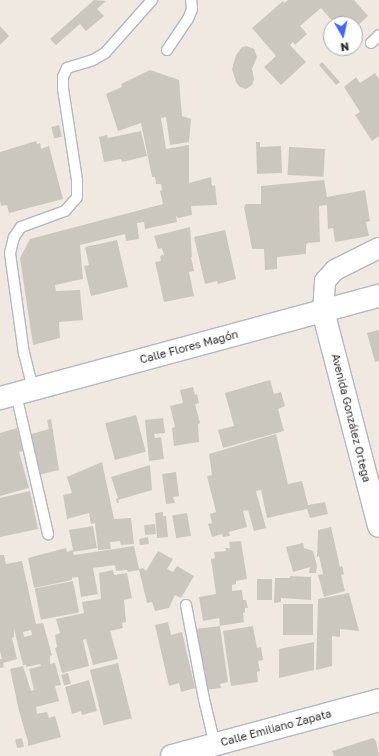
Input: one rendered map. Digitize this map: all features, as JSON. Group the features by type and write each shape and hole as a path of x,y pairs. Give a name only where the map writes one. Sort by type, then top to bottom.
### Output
{"street":[{"path":"323,311 325,281 335,270 379,248"},
{"name":"Calle Flores Magón","path":"16,394 379,296"},
{"name":"Avenida González Ortega","path":"323,311 374,489 379,526"},
{"name":"Calle Emiliano Zapata","path":"172,756 379,700"}],"lane":[{"path":"48,534 16,394 24,354 10,253 14,237 21,227 65,211 77,197 78,180 63,88 63,77 67,68 93,60 105,53 152,0"},
{"path":"167,50 188,20 192,9 191,0"},
{"path":"371,44 379,35"},
{"path":"186,605 204,699 215,744"}],"building":[{"path":"94,0 106,1 97,9 104,16 86,31 80,24 56,45 50,39"},
{"path":"288,0 354,0 368,16 363,21 363,16 328,16 321,8 300,26 307,34 295,45 293,42 290,45 306,62 281,85 264,67 276,56 252,28 283,1 284,3"},
{"path":"0,26 9,36 0,45"},
{"path":"246,46 254,49 257,57 252,69 254,79 252,85 246,89 240,87 236,82 232,69 236,55 242,47"},
{"path":"322,62 340,82 336,85 319,65"},
{"path":"150,70 179,80 182,116 191,119 189,142 170,145 166,117 161,118 166,149 189,145 189,183 211,177 212,186 215,185 217,205 191,206 192,215 178,218 176,216 177,222 145,229 144,222 137,223 139,239 126,241 125,234 80,245 83,279 55,285 56,291 80,290 83,320 59,322 60,338 33,345 20,258 30,239 163,204 160,191 162,190 161,184 156,184 155,177 152,177 141,123 118,131 106,94 122,87 121,84"},
{"path":"375,73 379,79 379,136 372,141 355,115 360,112 344,87 356,77 360,83"},
{"path":"59,125 62,137 54,139 51,127"},
{"path":"141,131 147,156 122,162 121,159 104,162 99,137 107,135 108,138"},
{"path":"36,141 37,144 40,143 41,149 49,146 63,199 9,213 7,205 1,206 0,200 0,152"},
{"path":"256,142 260,142 260,147 281,146 282,173 257,174"},
{"path":"289,147 325,149 323,177 288,175"},
{"path":"324,180 327,197 365,190 370,221 366,222 369,236 335,242 333,228 328,229 327,205 319,206 320,242 308,243 306,245 306,254 277,257 277,269 265,270 264,249 252,249 244,207 246,204 261,204 261,186"},
{"path":"190,227 191,257 194,271 189,272 194,296 164,302 155,262 161,261 160,256 164,255 162,248 158,249 154,236"},
{"path":"225,230 236,279 218,284 217,281 205,284 194,237"},
{"path":"117,240 128,287 91,296 84,266 89,265 85,247"},
{"path":"379,330 379,361 375,362 367,333"},
{"path":"270,380 274,394 281,392 285,406 278,409 284,431 223,448 218,430 234,426 225,393"},
{"path":"193,387 195,395 197,394 199,403 195,404 200,423 198,424 199,442 174,446 172,428 175,427 170,406 183,403 180,390"},
{"path":"136,415 146,452 115,460 105,423"},
{"path":"163,418 165,433 154,434 155,438 161,437 164,459 149,461 145,420"},
{"path":"51,419 59,470 38,475 28,435 49,429 47,420"},
{"path":"17,428 23,451 19,452 29,488 0,496 0,433"},
{"path":"276,434 288,484 302,481 308,505 325,502 328,514 310,518 307,509 267,518 261,490 256,491 266,528 254,531 248,510 243,511 247,527 229,532 230,536 223,537 222,534 212,537 208,524 212,523 210,514 216,512 207,476 212,475 209,454"},
{"path":"102,462 114,519 131,518 134,544 121,545 120,541 110,542 111,549 98,550 95,523 91,524 89,513 67,519 63,495 72,493 67,477"},
{"path":"150,465 152,490 118,500 119,503 117,503 116,499 118,498 111,477"},
{"path":"176,472 179,496 173,497 175,503 166,504 162,474"},
{"path":"30,491 38,529 0,537 0,498"},
{"path":"163,512 163,516 166,516 168,537 157,538 155,513"},
{"path":"187,513 191,536 176,538 172,516"},
{"path":"155,524 156,534 145,535 144,525"},
{"path":"93,526 97,548 73,552 74,555 134,546 139,569 143,568 146,571 158,551 173,559 167,569 173,572 177,566 194,576 181,598 175,595 169,608 155,611 152,602 147,603 139,570 128,572 127,570 116,571 115,565 93,568 98,594 81,597 78,577 72,578 72,580 34,588 28,558 66,548 67,552 73,550 69,530"},
{"path":"331,527 340,567 342,566 344,574 341,575 345,591 324,597 318,575 323,574 319,556 317,557 318,530"},
{"path":"148,537 149,544 140,545 139,539"},
{"path":"241,541 247,579 236,581 236,584 232,585 232,591 242,590 243,600 246,600 248,608 245,608 245,612 243,613 244,622 220,626 219,618 203,621 199,597 216,594 211,559 215,558 214,552 226,551 225,548 230,548 229,542"},
{"path":"303,543 304,548 313,551 317,566 316,573 309,573 310,567 293,572 286,547"},
{"path":"0,555 4,555 6,564 22,561 36,624 43,623 52,655 50,656 50,664 55,663 61,685 55,686 59,701 36,707 37,714 47,712 49,718 55,716 61,737 28,746 10,669 23,666 31,691 34,690 29,669 41,666 40,664 26,667 26,665 23,665 14,629 14,637 12,638 17,659 3,663 4,667 0,668 0,659 2,659 0,652","holes":["31,630 32,635 24,637 23,632"]},
{"path":"113,570 114,575 127,573 132,598 124,600 126,622 122,623 123,628 110,631 118,659 93,665 86,639 83,640 89,666 62,673 55,648 57,647 55,635 60,633 56,619 84,613 82,602 101,599 99,573"},
{"path":"290,576 311,577 311,600 281,598 281,602 274,603 275,578 290,578"},
{"path":"257,579 272,579 272,600 257,600"},
{"path":"73,581 79,612 41,620 35,588"},
{"path":"349,593 359,631 340,629 340,637 332,636 332,666 316,670 318,599"},
{"path":"283,604 313,604 313,635 283,635"},
{"path":"168,622 171,635 182,632 195,688 181,692 179,683 169,686 155,625"},
{"path":"220,626 228,682 220,684 221,688 204,690 196,629"},
{"path":"253,626 257,648 261,647 263,660 258,661 260,671 257,672 258,682 231,686 223,631"},
{"path":"314,642 314,670 279,678 279,649"},
{"path":"118,663 132,718 104,725 90,670"},
{"path":"68,673 71,684 64,685 61,675"},
{"path":"89,680 97,711 82,715 81,711 72,714 65,687"},
{"path":"22,738 24,747 17,748 15,740"},
{"path":"373,738 376,741 379,756 334,756 332,751"}]}
